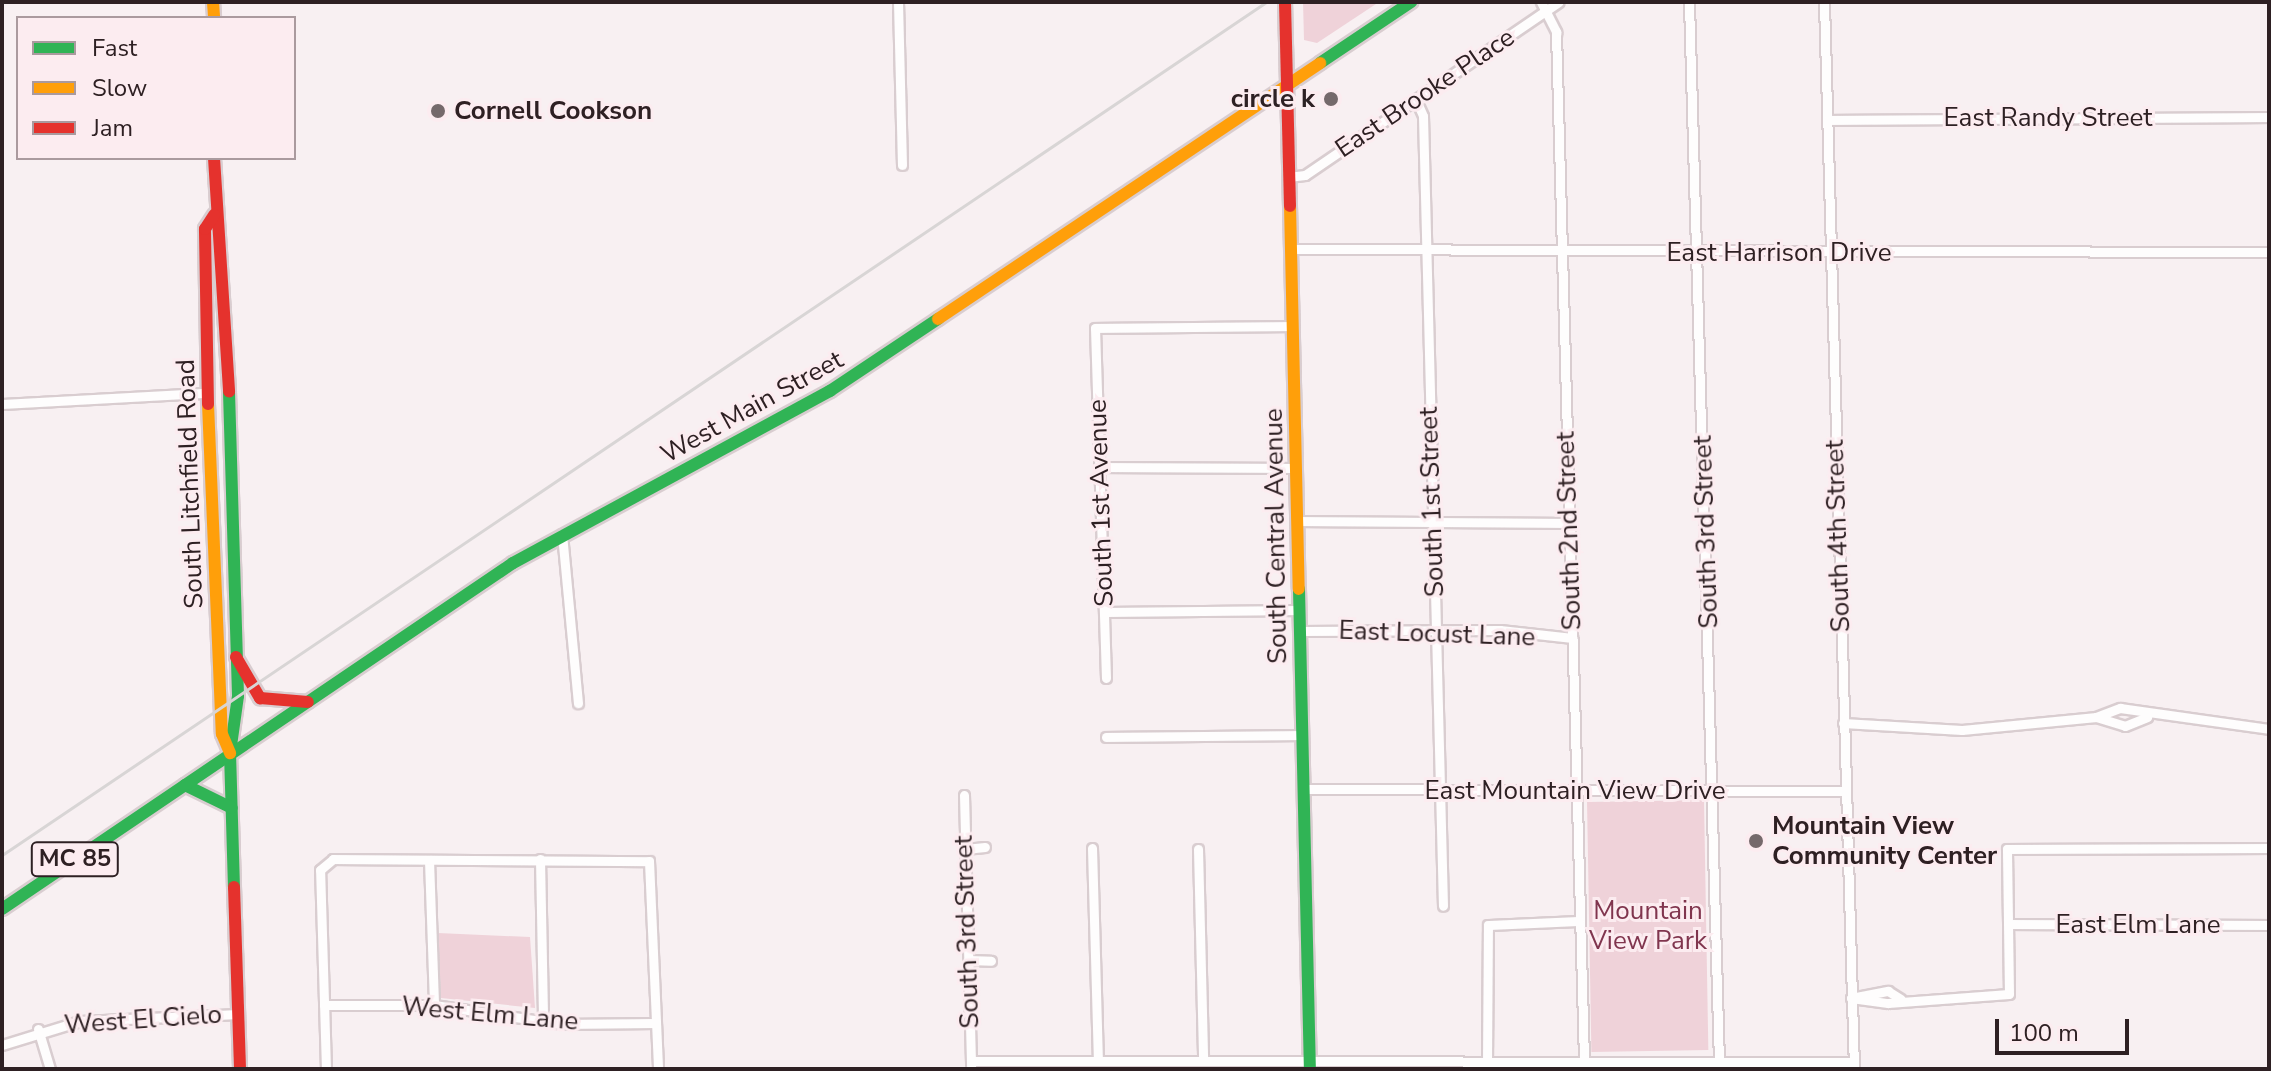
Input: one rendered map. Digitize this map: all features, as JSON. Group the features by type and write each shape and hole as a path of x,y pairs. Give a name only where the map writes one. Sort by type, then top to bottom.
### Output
{"main road":[{"name":"South Central Avenue","path":"1285,2 1310,1065"},
{"name":"West Main Street","path":"230,753 562,534 830,391 1411,2"},
{"name":"South Litchfield Road","path":"214,160 214,215 224,236 226,392 238,724 230,753 240,1069"},
{"path":"214,215 205,229 224,236"},
{"name":"South Litchfield Road","path":"205,229 208,393 222,734 230,753"},
{"path":"208,393 226,392"},
{"path":"236,657 260,698 308,702"},
{"name":"MC 85","path":"2,909 230,753"},
{"path":"185,785 232,808"}],"street":[{"path":"898,2 902,165"},
{"name":"East Brooke Place","path":"1288,177 1305,175 1416,100 1544,6 1559,2"},
{"name":"South 3rd Street","path":"1689,2 1719,1063"},
{"name":"South 4th Street","path":"1824,2 1854,1066"},
{"name":"South 2nd Street","path":"1544,6 1556,32 1584,1063"},
{"name":"South 1st Street","path":"1416,100 1425,250 1443,906"},
{"name":"East Randy Street","path":"1827,120 2269,117"},
{"name":"East Harrison Drive","path":"1290,249 1696,253 2269,252"},
{"name":"South 1st Avenue","path":"1106,678 1095,328 1292,326"},
{"path":"2,404 208,393"},
{"path":"1100,467 1296,468"},
{"path":"1298,521 1569,523"},
{"path":"562,534 578,703"},
{"path":"1105,612 1300,610"},
{"name":"East Locust Lane","path":"1301,631 1436,630 1573,638"},
{"path":"1843,723 1962,730 2096,717 2120,708 2147,717 2269,729"},
{"path":"2096,717 2125,726 2147,717"},
{"path":"1106,737 1302,735"},
{"name":"East Mountain View Drive","path":"1304,789 1846,791"},
{"name":"South 3rd Street","path":"964,795 971,1065"},
{"path":"965,849 985,847"},
{"path":"1092,848 1098,1061"},
{"path":"1851,998 2009,994 2007,849 2269,848"},
{"path":"1198,849 1203,1061"},
{"path":"540,859 543,1021"},
{"path":"326,1069 322,862 540,859 649,861 658,1069"},
{"path":"429,860 434,1005"},
{"path":"1487,1062 1488,925 1579,921"},
{"name":"East Elm Lane","path":"2008,924 2269,925"},
{"path":"968,960 991,961"},
{"name":"West Elm Lane","path":"324,1005 434,1005 543,1021 656,1023"},
{"name":"West El Cielo","path":"2,1045 38,1029 114,1017 239,1014"},
{"path":"38,1029 50,1069"},
{"path":"971,1065 1203,1061 1310,1065 1487,1062 1854,1066"}],"green space":[{"path":"1303,2 1379,2 1317,43 1304,40"},
{"name":"Mountain View Park","path":"1704,800 1708,1050 1591,1052 1587,802"},
{"path":"438,933 530,937 535,1008 441,998"}],"railway":[{"path":"2,855 1266,2"}],"traffic: fast":[{"path":"1320,63 1411,2"},
{"path":"2,909 513,563 830,391 938,319"},
{"path":"229,392 238,696 230,753 234,887"},
{"path":"1299,589 1310,1069"},
{"path":"185,785 232,808"}],"traffic: slow":[{"path":"213,2 214,16"},
{"path":"938,319 1320,63"},
{"path":"1290,206 1299,589"},
{"path":"208,404 222,734 230,753"}],"traffic: jam":[{"path":"1285,2 1290,206"},
{"path":"214,160 229,392"},
{"path":"208,404 205,229 214,215"},
{"path":"236,657 260,698 308,702"},
{"path":"234,887 240,1069"}],"place":[{"name":"circle k","path":"1331,99"},
{"name":"Cornell Cookson","path":"438,111"},
{"name":"Mountain View Community Center","path":"1756,841"}]}
